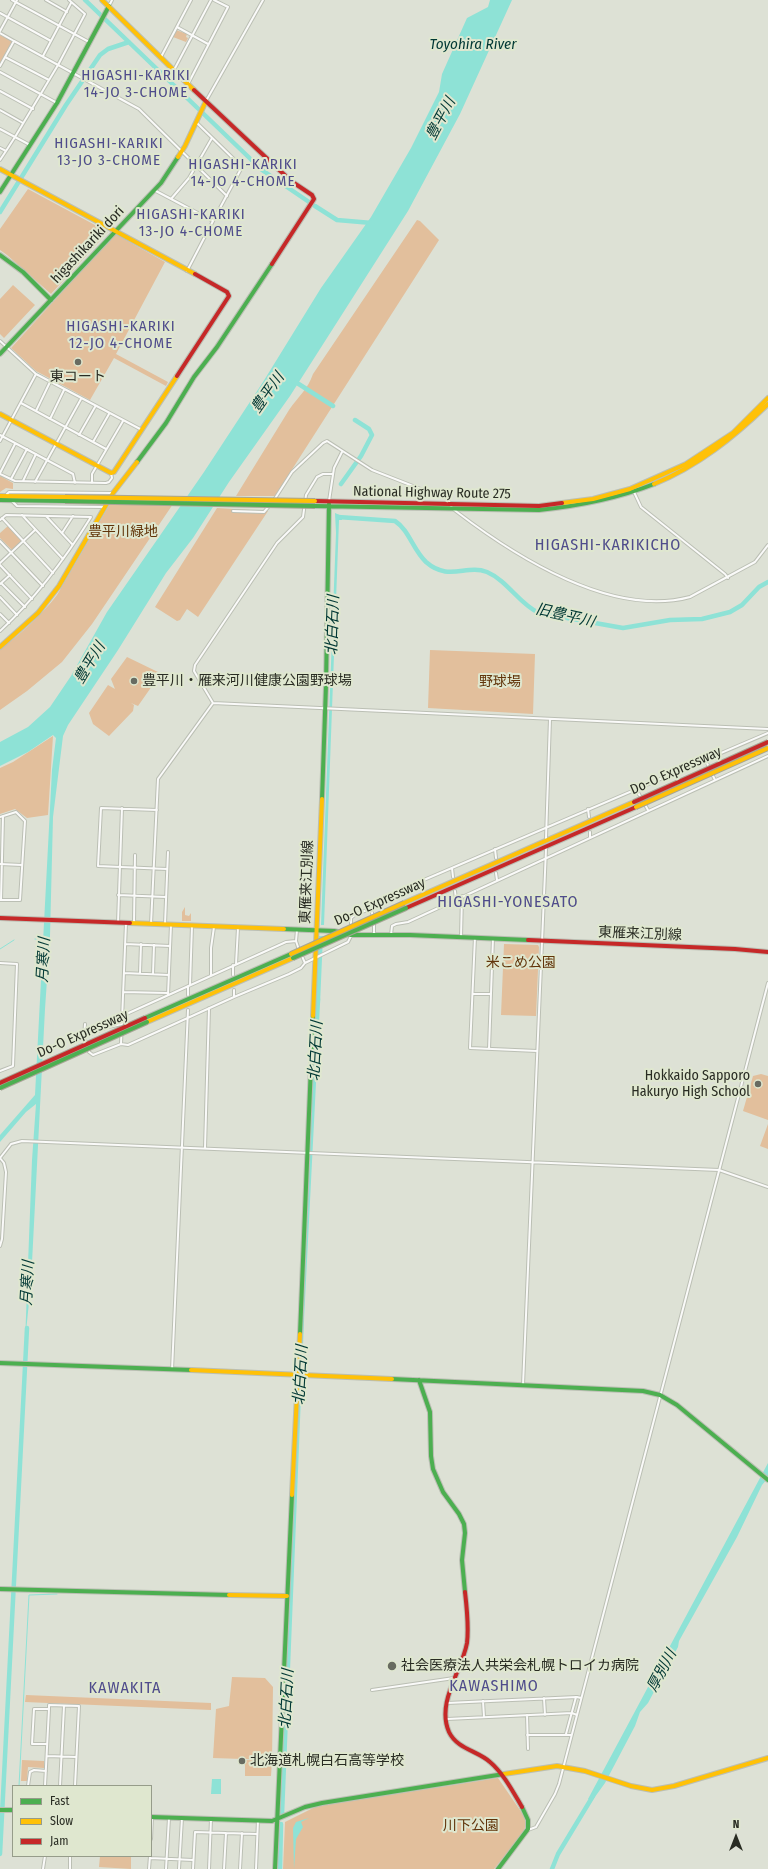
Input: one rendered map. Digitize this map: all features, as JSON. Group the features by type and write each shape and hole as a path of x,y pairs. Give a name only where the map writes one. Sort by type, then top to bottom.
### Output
{"main road":[{"path":"0,648 33,617 55,592 113,493 166,423 194,377 217,347 314,199 312,195 291,181 205,103 161,57 108,8 102,0"},
{"path":"0,192 57,103 108,8"},
{"name":"higashikariki dori","path":"0,354 154,190 182,152 205,103"},
{"path":"0,169 227,292 228,298 114,472 111,473 0,414"},
{"path":"0,255 17,268 51,300"},
{"name":"National Highway Route 275","path":"65,499 450,506 539,506 593,499 624,491 660,478 686,464 733,433 768,398"},
{"name":"National Highway Route 275","path":"450,506 539,510 595,503 634,492 688,468 744,429 768,404"},
{"path":"0,496 65,499"},
{"path":"0,500 65,499"},
{"name":"東雁来江別線","path":"329,504 326,709 316,931 334,931 351,935 391,934 475,937 735,949 768,952"},
{"name":"Do-O Expressway","path":"0,1083 405,906 768,742"},
{"name":"Do-O Expressway","path":"405,906 636,807 768,748"},
{"path":"0,918 316,931 300,1375 287,1596 275,1869"},
{"name":"Do-O Expressway","path":"0,1088 146,1020"},
{"path":"0,1363 419,1380 643,1391 660,1395 677,1405 768,1480"},
{"path":"419,1380 431,1416 431,1458 433,1469 443,1493 461,1518 464,1529 462,1561 468,1636 447,1703 449,1730 454,1740 462,1747 481,1756 491,1763 501,1774 527,1815 528,1830 498,1869"},
{"path":"2,1589 287,1596"},
{"path":"152,1817 277,1820 313,1804 550,1767 564,1767 588,1772 643,1789 663,1789 768,1758"},
{"path":"0,1810 12,1810"}],"street":[{"path":"12,0 89,42"},
{"path":"46,0 66,12"},
{"path":"0,160 33,109 58,65 84,14 69,0"},
{"path":"108,8 112,0"},
{"path":"161,57 191,0"},
{"path":"174,70 213,0 228,7 188,84"},
{"path":"205,103 263,0"},
{"path":"16,1 0,32 139,109 227,196"},
{"path":"43,57 71,3"},
{"path":"0,13 51,41"},
{"path":"177,27 208,44"},
{"path":"0,66 14,41"},
{"path":"5,57 49,80"},
{"path":"0,72 57,103"},
{"path":"0,91 33,109"},
{"path":"0,110 24,123"},
{"path":"187,271 242,167 197,121"},
{"path":"0,129 30,145"},
{"path":"170,199 180,190 196,166 212,137"},
{"path":"0,148 6,151"},
{"path":"154,190 214,222"},
{"path":"0,341 36,374 95,407 142,430"},
{"path":"0,441 1,436 36,374"},
{"path":"36,411 50,382"},
{"path":"50,419 64,390"},
{"path":"35,482 81,399"},
{"path":"21,403 106,449"},
{"path":"79,435 95,407"},
{"path":"93,442 109,414"},
{"path":"92,483 92,474 96,465 123,421"},
{"path":"1,436 73,474 75,483"},
{"path":"233,511 266,511 292,472 323,443 330,442 372,470 447,498 450,506 490,536 534,564 562,578 632,600 642,602 679,600 690,597 728,578 755,562 768,545"},
{"path":"15,443 0,473 14,481 75,483 109,482 112,478 111,473"},
{"path":"11,479 27,450"},
{"path":"329,504 332,474 342,451"},
{"path":"23,481 36,454"},
{"path":"213,703 194,671 195,666 277,543 303,517 306,495 317,477 323,474 332,474"},
{"path":"105,507 17,506 8,494 9,492 113,493"},
{"path":"634,492 641,507 725,574 728,578"},
{"path":"0,631 25,607 54,573 91,516 6,515 1,519 54,573"},
{"path":"22,515 63,559"},
{"path":"46,516 72,545"},
{"path":"62,533 73,516"},
{"path":"32,599 0,564 35,530"},
{"path":"0,541 43,586"},
{"path":"10,575 1,584 25,607"},
{"path":"0,597 17,615"},
{"path":"0,614 9,623"},
{"path":"213,703 768,729"},
{"path":"151,924 158,779 213,703"},
{"path":"546,838 550,719"},
{"path":"85,1024 86,1036 84,1039 89,1052 93,1055 121,1044 128,1045 188,1017 302,968 305,963 348,942 351,935 351,918 357,913 371,909 386,901 398,891 768,733"},
{"path":"391,934 392,926 396,924 408,922 497,880 643,815 648,810 768,756"},
{"path":"705,760 715,780"},
{"path":"636,789 648,810"},
{"path":"157,810 100,808 98,866 167,869"},
{"path":"118,923 122,808"},
{"path":"588,809 589,817"},
{"path":"0,817 3,816 16,812 25,821 20,900 1,900 3,816"},
{"path":"590,832 590,838"},
{"path":"495,849 496,858"},
{"path":"523,1385 546,849"},
{"path":"165,925 168,852"},
{"path":"134,923 136,856"},
{"path":"1,864 22,865"},
{"path":"452,868 453,877"},
{"path":"496,873 497,880"},
{"path":"455,891 456,899"},
{"path":"118,895 166,897"},
{"path":"461,937 462,896"},
{"path":"371,909 375,926 374,934"},
{"path":"121,1044 126,923"},
{"path":"168,994 171,925"},
{"path":"188,995 192,926"},
{"path":"211,975 211,948 214,927"},
{"path":"233,975 238,928"},
{"path":"297,930 296,940 305,963"},
{"path":"475,937 470,1048 538,1051"},
{"path":"489,1049 493,938"},
{"path":"122,1016 286,942 296,940"},
{"path":"125,944 170,946"},
{"path":"140,974 141,944"},
{"path":"153,974 154,945"},
{"path":"0,963 18,964 13,1066 0,1072"},
{"path":"124,973 169,975"},
{"path":"528,1830 536,1827 556,1794 564,1767 572,1730 768,983"},
{"path":"234,990 234,997"},
{"path":"123,992 168,994"},
{"path":"473,994 491,994"},
{"path":"205,1148 209,1008"},
{"path":"172,1370 188,1010"},
{"path":"86,1036 108,1027 122,1024"},
{"path":"0,1246 2,1239 6,1172 4,1163 0,1158 11,1144 26,1141 719,1170 768,1187"},
{"path":"372,1690 454,1678"},
{"path":"566,1734 576,1697"},
{"path":"447,1703 544,1698 581,1698"},
{"path":"544,1698 545,1714"},
{"path":"483,1701 484,1717"},
{"path":"45,1785 50,1705 79,1706 75,1785"},
{"path":"60,1785 64,1706"},
{"path":"47,1744 32,1744 34,1709 49,1710"},
{"path":"447,1719 571,1713 576,1715"},
{"path":"526,1715 528,1749"},
{"path":"567,1729 572,1730"},
{"path":"527,1735 571,1735"},
{"path":"47,1756 76,1758"},
{"path":"28,1785 30,1772 34,1770 46,1770"},
{"path":"166,1869 169,1817"},
{"path":"179,1869 182,1818"},
{"path":"209,1869 211,1819"},
{"path":"256,1869 258,1820"},
{"path":"193,1869 195,1832 258,1834"},
{"path":"224,1869 226,1833"},
{"path":"240,1869 242,1833"},
{"path":"44,1869 45,1857"},
{"path":"70,1857 70,1869"},
{"path":"149,1869 150,1857 194,1860"}],"green space":[{"path":"176,30 187,34 186,37 188,38 186,42 173,37"},
{"path":"0,35 12,41 0,63"},
{"path":"28,189 108,232 51,294 0,250 0,229"},
{"path":"417,220 420,221 439,240 275,496 236,496 289,410 306,389 313,374"},
{"path":"115,234 165,262 116,354 168,382 166,386 114,358 90,400 36,371 11,348"},
{"path":"13,285 35,305 4,338 0,334 0,299"},
{"path":"0,476 13,483 13,489 6,488 0,492"},
{"name":"豊平川緑地","path":"110,504 173,504 92,624 62,662 27,691 0,710 0,650 30,624 57,595"},
{"path":"217,508 268,511 198,617 187,609 180,620 177,621 155,607"},
{"path":"8,526 22,541 12,550 0,538 0,533"},
{"name":"野球場","path":"430,650 535,654 533,714 428,708"},
{"path":"127,657 158,672 159,676 138,706 131,703 134,705 133,711 109,736 93,724 89,713 108,685 115,689 111,679"},
{"path":"53,736 48,815 27,818 15,809 0,814 0,768 13,762"},
{"path":"185,907 185,915 189,916 191,913 191,921 182,921 182,912"},
{"name":"米こめ公園","path":"504,944 538,945 539,947 536,1016 501,1015"},
{"path":"761,1074 768,1076 768,1120 743,1111 753,1076"},
{"path":"768,1124 768,1149 760,1146"},
{"path":"232,1677 265,1678 273,1687 272,1760 213,1758 216,1709 229,1706"},
{"path":"26,1695 211,1703 211,1710 25,1702"},
{"path":"22,1760 44,1761 44,1768 28,1767 27,1781 21,1781"},
{"path":"245,1760 272,1761 271,1776 245,1776"},
{"name":"川下公園","path":"498,1778 524,1816 526,1822 524,1832 494,1869 283,1869 285,1822 317,1806"},
{"path":"100,1857 131,1857 131,1869 99,1867"}],"water":[{"path":"490,0 512,0 460,114 408,211 290,396 229,482 193,538 166,573 118,650 68,725 63,736 53,817 50,936 31,1282 25,1342 32,1160 36,1104 26,1112 0,1142 0,1135 35,1095 52,770 56,738 53,735 28,752 0,766 0,742 28,727 50,707 71,676 107,612 204,472 263,382 321,288 371,217 411,148 439,92 442,74 467,18 488,7"},
{"path":"335,513 342,516 342,520 339,520 324,925 321,925 336,533"},
{"path":"318,936 323,936 320,1004 316,1005"},
{"path":"768,1463 768,1478 762,1485 737,1537 679,1641 678,1647 648,1703 640,1712 635,1726 605,1783 592,1801 588,1799"},
{"path":"212,1779 221,1779 221,1794 211,1794"},
{"path":"309,1818 301,1822 303,1827 296,1839 294,1869 293,1828 296,1822"}],"pier":[{"path":"185,496 221,497 215,507 178,506"}],"waterway":[{"path":"85,0 262,170 309,202"},
{"path":"0,212 66,105 100,55 108,49 129,42"},
{"path":"315,206 337,220 372,223"},
{"name":"豊平川","path":"294,381 333,406"},
{"path":"341,484 361,456 372,435 369,429 355,420"},
{"name":"旧豊平川","path":"338,517 395,521 408,535 426,562 434,568 450,572 472,570 487,572 501,581 525,604 539,613 623,628 670,620 702,619 730,612 742,605 759,587 768,582"},
{"path":"35,939 45,939"},
{"path":"0,949 14,940"},
{"name":"北白石川","path":"282,1814 302,1315 318,999"},
{"name":"月寒川","path":"0,1854 27,1328"},
{"path":"19,1785 29,1595 57,1594"},
{"name":"厚別川","path":"552,1869 558,1854 593,1796"},
{"name":"北白石川","path":"280,1869 281,1824"}],"traffic: fast":[{"path":"0,192 57,103 109,6"},
{"path":"0,354 161,183 178,157"},
{"path":"0,255 23,272 51,300"},
{"path":"137,462 166,423 194,377 217,347 272,264"},
{"path":"315,506 539,510 597,501 626,494 654,484"},
{"path":"0,500 65,501"},
{"path":"65,501 315,506"},
{"path":"322,799 326,685 329,504"},
{"path":"293,958 406,908"},
{"path":"284,929 334,931 351,935 410,935 528,940"},
{"path":"145,1018 291,954"},
{"path":"300,1334 313,1016"},
{"path":"0,1088 147,1022"},
{"path":"0,1363 191,1370"},
{"path":"392,1379 643,1391 660,1395 677,1405 768,1480"},
{"path":"419,1380 430,1412 431,1456 433,1469 443,1492 459,1514 464,1524 465,1533 462,1560 465,1592"},
{"path":"275,1869 292,1495"},
{"path":"0,1589 229,1595"},
{"path":"152,1817 272,1821 305,1807 322,1803 504,1774"},
{"path":"498,1869 528,1829 528,1820 522,1807"},
{"path":"0,1810 12,1810"}],"traffic: slow":[{"path":"102,0 194,90"},
{"path":"178,157 185,146 206,101"},
{"path":"0,169 195,274"},
{"path":"0,414 111,473 114,472 177,376"},
{"path":"562,503 593,499 630,489 686,464 733,433 768,398"},
{"path":"654,484 686,469 715,450 768,404"},
{"path":"0,647 38,613 59,586 113,493 137,462"},
{"path":"0,496 65,497"},
{"path":"65,497 315,501"},
{"path":"636,807 768,748"},
{"path":"313,1016 322,799"},
{"path":"404,903 634,802"},
{"path":"291,954 404,903"},
{"path":"130,923 284,929"},
{"path":"147,1022 293,958"},
{"path":"292,1495 300,1334"},
{"path":"191,1370 392,1379"},
{"path":"229,1595 287,1596"},
{"path":"504,1774 557,1766 585,1771 631,1786 652,1790 674,1786 768,1758"}],"traffic: jam":[{"path":"194,90 291,181 312,195 314,199 272,264"},
{"path":"177,376 229,296 227,292 195,274"},
{"path":"315,501 539,506 562,503"},
{"path":"634,802 768,742"},
{"path":"406,908 636,807"},
{"path":"0,918 130,923"},
{"path":"528,940 735,949 768,952"},
{"path":"0,1083 145,1018"},
{"path":"465,1592 468,1637 464,1654 448,1698 446,1721 449,1732 457,1742 485,1758 500,1772 522,1807"}],"place":[{"name":"東コート","path":"78,362"},
{"name":"豊平川・雁来河川健康公園野球場","path":"134,681"},
{"name":"Hokkaido Sapporo Hakuryo High School","path":"758,1084"},
{"name":"社会医療法人共栄会札幌トロイカ病院","path":"392,1666"},
{"name":"北海道札幌白石高等学校","path":"242,1761"}],"district":[{"name":"HIGASHI-KARIKI 14-JO 3-CHOME","path":"136,84"},
{"name":"HIGASHI-KARIKI 13-JO 3-CHOME","path":"109,152"},
{"name":"HIGASHI-KARIKI 14-JO 4-CHOME","path":"243,174"},
{"name":"HIGASHI-KARIKI 13-JO 4-CHOME","path":"191,224"},
{"name":"HIGASHI-KARIKI 12-JO 4-CHOME","path":"121,336"},
{"name":"HIGASHI-KARIKICHO","path":"608,546"},
{"name":"HIGASHI-YONESATO","path":"508,903"},
{"name":"KAWASHIMO","path":"494,1687"},
{"name":"KAWAKITA","path":"125,1689"}],"water label":[{"name":"Toyohira River","path":"473,45"}]}
